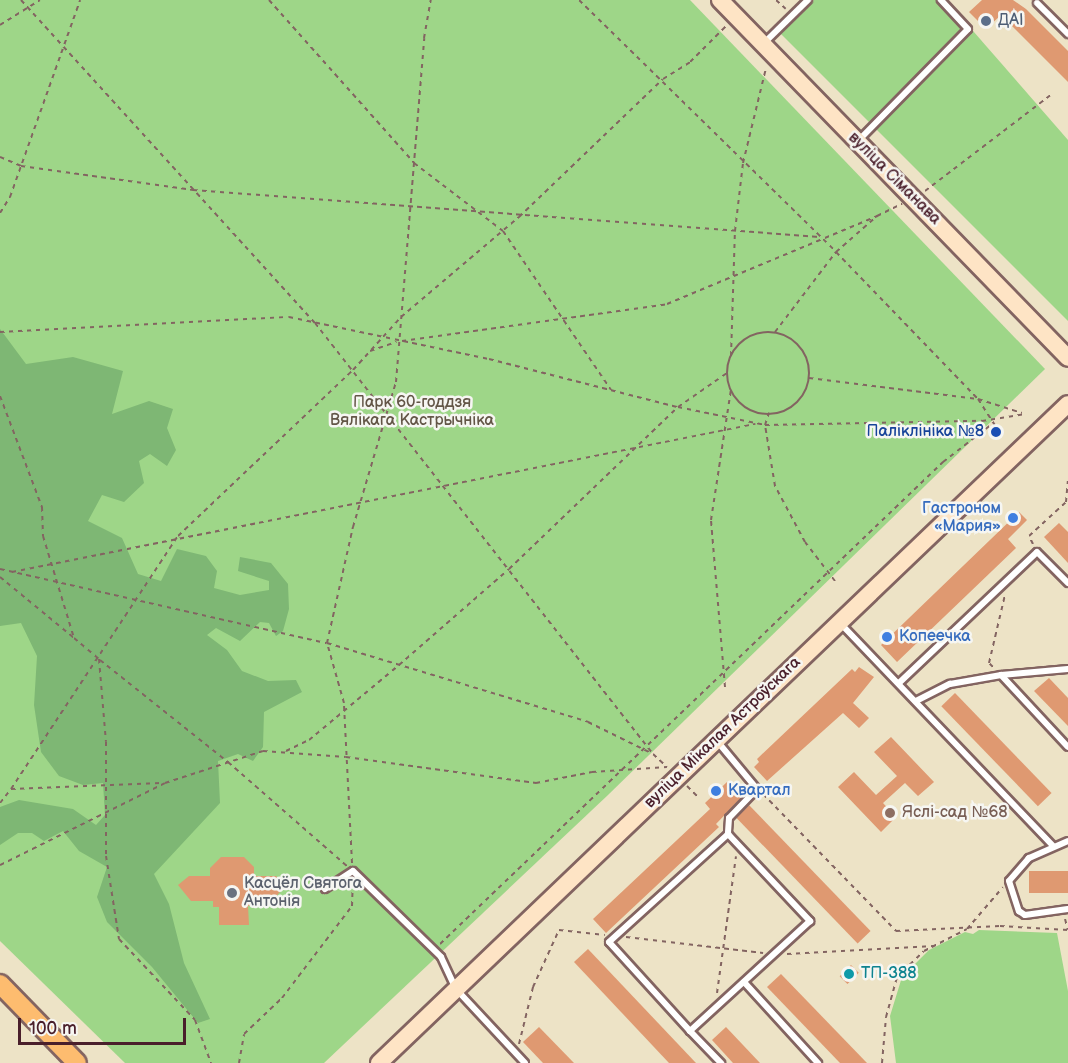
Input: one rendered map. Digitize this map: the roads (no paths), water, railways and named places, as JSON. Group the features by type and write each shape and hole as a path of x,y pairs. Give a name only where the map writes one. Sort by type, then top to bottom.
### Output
{"main road":[{"name":"вуліца Сіманава","path":"720,0 1068,358"},
{"name":"вуліца Мікалая Астроўскага","path":"379,1063 1068,404"},
{"path":"0,984 77,1063"}],"lane":[{"path":"766,48 792,15 808,0"},
{"path":"857,142 968,29 940,0"},
{"path":"1037,3 1068,34"},
{"path":"899,683 1037,552 1068,583"},
{"path":"839,622 1052,845"},
{"path":"916,701 950,684 1001,675 1068,669"},
{"path":"1001,675 1068,747"},
{"path":"716,740 757,789 729,818 728,834 609,942 721,1063"},
{"path":"690,1031 776,955 810,921 728,834"},
{"path":"1065,910 1025,915 1019,911 1009,881 1029,858 1052,845 1068,841"},
{"path":"325,889 354,872 434,949 456,989 525,1063"},
{"path":"744,982 818,1063"}],"place":[{"name":"ДАІ","path":"986,21"},
{"name":"Паліклініка №8","path":"996,432"},
{"name":"Гастроном «Мария»","path":"1013,518"},
{"name":"Копеечка","path":"887,637"},
{"name":"Квартал","path":"716,791"},
{"name":"Яслі-сад №68","path":"890,813"},
{"name":"Касцёл Святога Антонія","path":"232,893"},
{"name":"ТП-388","path":"849,974"}],"park label":[{"name":"Парк 60-годдзя Вялікага Кастрычніка","path":"412,412"}]}
